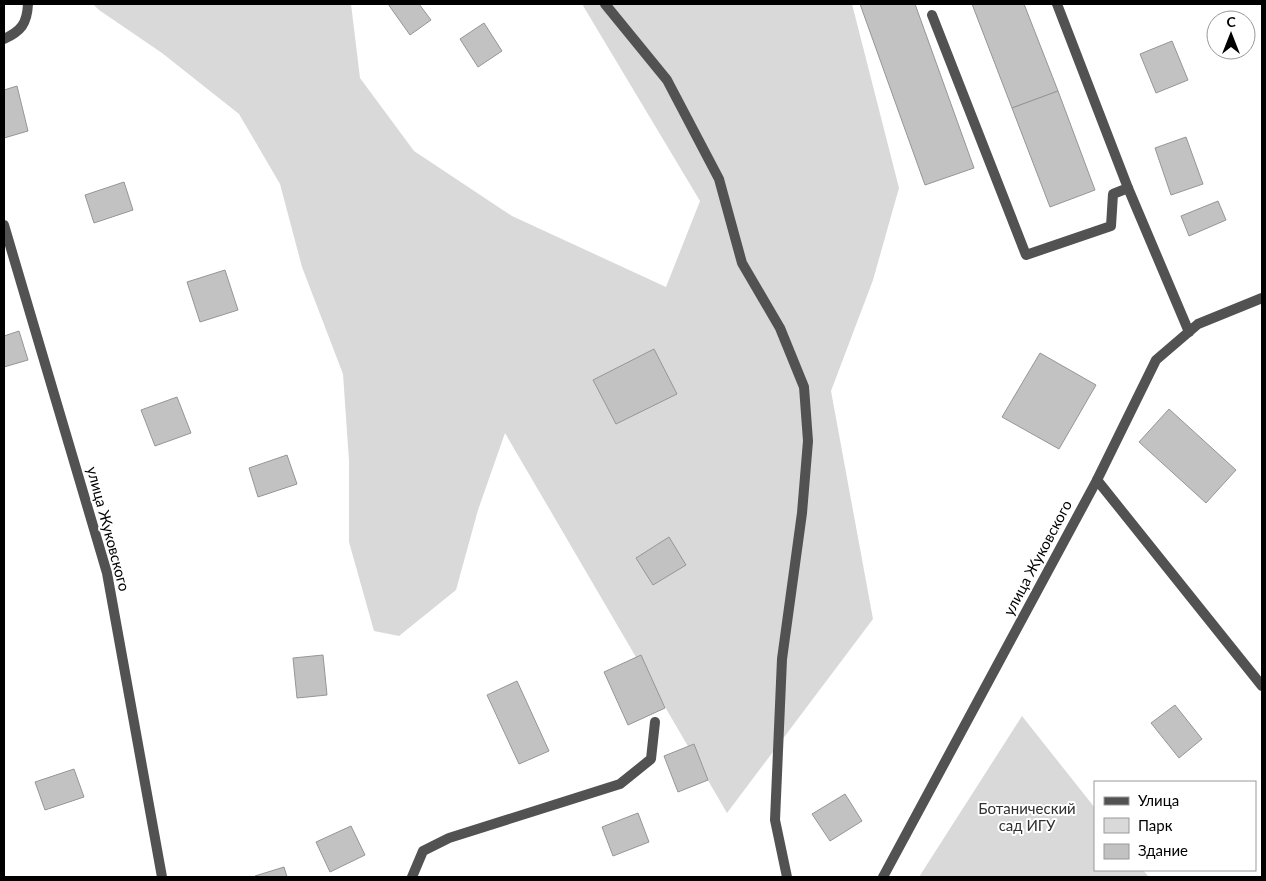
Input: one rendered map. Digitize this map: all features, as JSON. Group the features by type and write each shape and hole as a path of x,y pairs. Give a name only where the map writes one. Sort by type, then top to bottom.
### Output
{"street":[{"path":"4,39 18,32 26,17 28,4"},
{"path":"605,4 668,80 715,170 742,263 780,328 804,387 808,441 802,513 782,659 775,820 788,877"},
{"path":"1057,4 1128,188 1189,332"},
{"path":"932,15 1026,255 1110,226 1114,194 1128,188"},
{"name":"улица Жуковского","path":"4,225 107,573 162,877"},
{"name":"улица Жуковского","path":"883,877 1097,480 1156,360 1198,324 1262,298"},
{"path":"1097,480 1262,686"},
{"path":"412,877 423,851 449,838 620,784 652,759 655,722"}],"green space":[{"path":"93,4 351,4 360,78 414,151 512,216 666,287 700,201 582,4 852,4 899,188 873,280 831,391 873,619 727,813 505,433 478,510 456,590 399,636 374,631 349,542 349,461 343,374 302,267 280,184 239,114 162,53"},
{"name":"Ботанический сад ИГУ","path":"1022,716 1094,807 1094,871 1144,871 1149,877 919,877"}],"building":[{"path":"388,4 419,4 431,20 410,35"},
{"path":"860,4 915,4 974,168 925,185"},
{"path":"972,4 1024,4 1058,91 1012,108"},
{"path":"484,23 502,51 478,67 460,39"},
{"path":"1172,41 1188,80 1156,93 1140,54"},
{"path":"17,86 28,131 4,138 4,90"},
{"path":"1058,91 1095,190 1050,207 1012,108"},
{"path":"1186,137 1203,184 1171,195 1155,148"},
{"path":"124,182 133,210 94,223 85,195"},
{"path":"1218,201 1226,220 1189,236 1181,216"},
{"path":"225,270 238,310 200,322 187,282"},
{"path":"19,331 28,360 4,367 4,336"},
{"path":"654,349 677,394 616,424 593,380"},
{"path":"1040,353 1096,385 1059,449 1002,417"},
{"path":"177,397 191,433 155,446 141,410"},
{"path":"1169,409 1236,470 1206,503 1139,442"},
{"path":"287,455 297,484 258,497 249,468"},
{"path":"669,537 686,565 653,585 636,558"},
{"path":"323,655 327,695 297,698 293,658"},
{"path":"641,655 665,708 628,725 604,672"},
{"path":"517,681 549,751 519,764 487,695"},
{"path":"1175,705 1202,739 1179,758 1151,723"},
{"path":"694,744 708,780 678,792 664,756"},
{"path":"74,769 84,797 45,810 35,782"},
{"path":"845,794 862,821 830,841 812,814"},
{"path":"638,813 649,842 613,856 602,827"},
{"path":"351,826 365,855 330,872 316,842"},
{"path":"284,867 287,877 255,877 255,876"}]}
